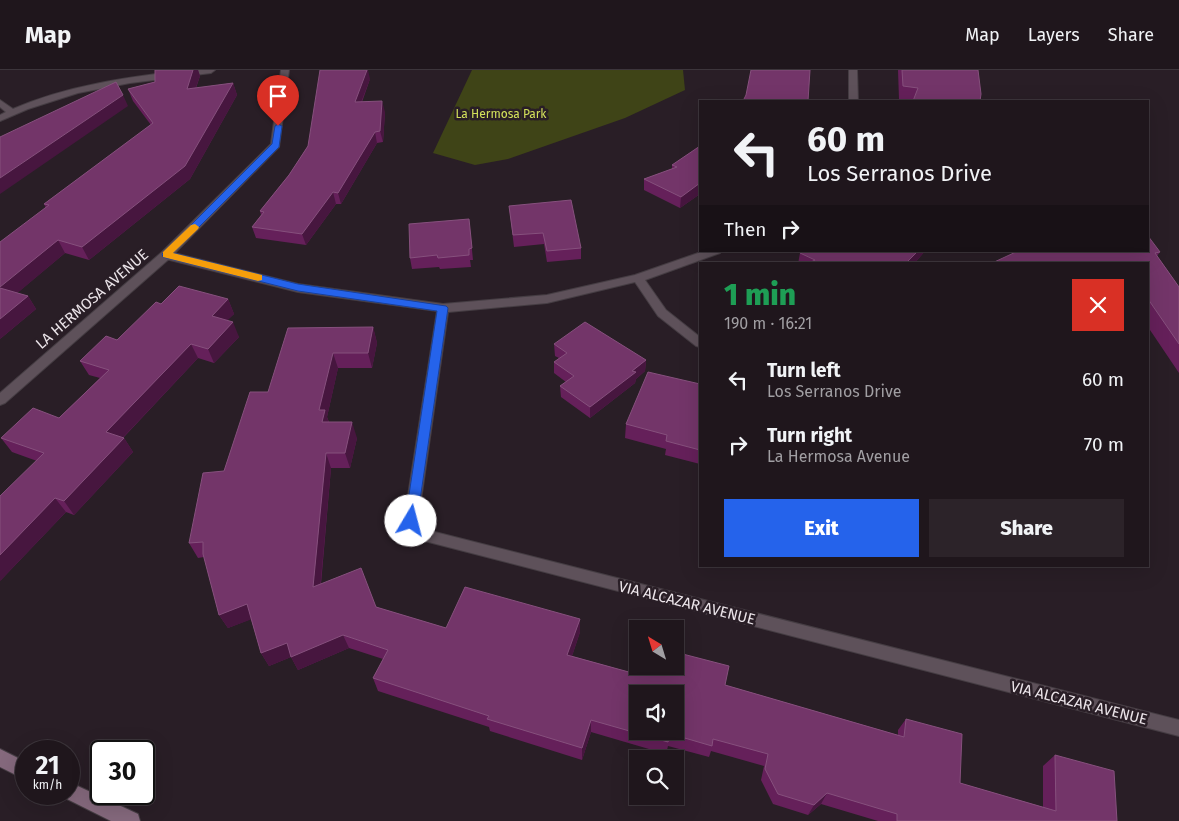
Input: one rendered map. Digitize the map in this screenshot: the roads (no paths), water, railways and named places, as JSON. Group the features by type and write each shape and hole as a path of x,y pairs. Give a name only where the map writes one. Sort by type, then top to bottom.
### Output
{"main road":[{"path":"0,758 15,766"},
{"path":"80,796 131,821"}],"street":[{"path":"0,118 12,112 70,93 130,79 211,70"},
{"name":"LA HERMOSA AVENUE","path":"0,400 166,254 276,145 285,70"},
{"path":"853,70 854,100"},
{"path":"0,103 12,112"},
{"path":"166,254 298,288 443,308 547,299 638,278 713,252"},
{"path":"638,278 662,313 699,342"},
{"name":"VIA ALCAZAR AVENUE","path":"443,308 411,521 418,534 1179,728"}],"park label":[{"name":"La Hermosa Park","path":"501,114"}]}
